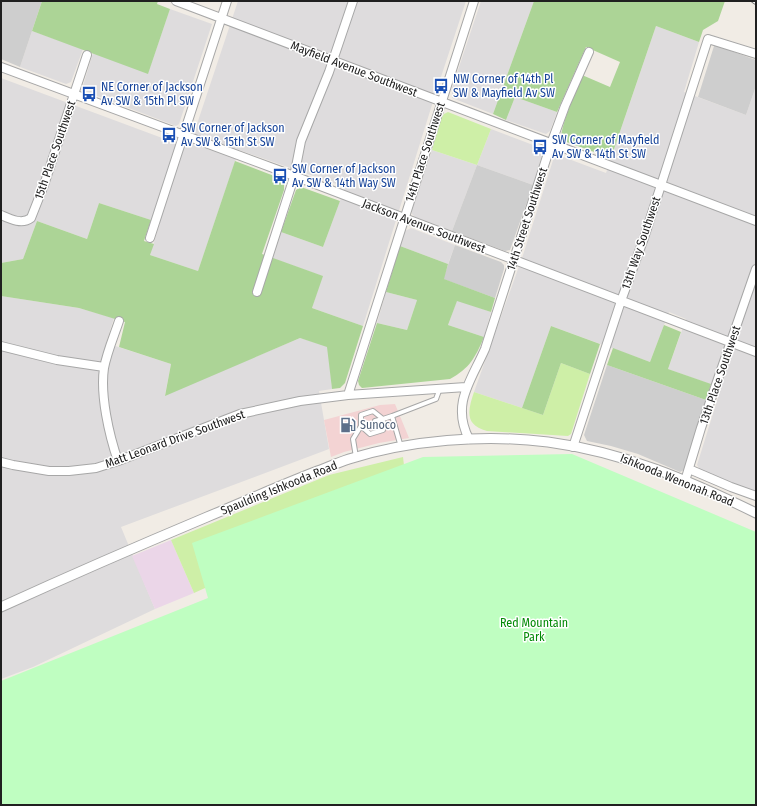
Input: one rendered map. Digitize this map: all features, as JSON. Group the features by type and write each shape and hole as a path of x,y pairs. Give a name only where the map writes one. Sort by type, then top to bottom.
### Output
{"street":[{"name":"Mayfield Avenue Southwest","path":"176,1 756,221"},
{"path":"150,238 228,1"},
{"path":"257,292 294,177 301,141 333,60 353,1"},
{"name":"14th Place Southwest","path":"348,395 474,1"},
{"name":"13th Way Southwest","path":"573,447 621,301 644,238 708,39 756,54"},
{"name":"14th Street Southwest","path":"469,439 462,420 462,401 466,387 485,350 551,144 565,106 589,52"},
{"name":"15th Place Southwest","path":"1,215 20,222 28,221 31,218 44,185 87,55"},
{"name":"Jackson Avenue Southwest","path":"1,67 756,352"},
{"name":"13th Place Southwest","path":"685,481 701,428 756,269"},
{"path":"118,461 103,390 104,367 119,321"},
{"path":"1,346 57,360 104,367"},
{"name":"Matt Leonard Drive Southwest","path":"1,462 49,471 69,471 96,468 240,414 300,401 348,395 466,387"},
{"name":"Spaulding Ishkooda Road","path":"1,607 103,561 289,482 356,458 401,447 469,439 525,440 573,447"},
{"name":"Ishkooda Wenonah Road","path":"573,447 638,462 685,481 756,513"},
{"path":"689,469 756,496"}],"lane":[{"path":"375,422 436,399 440,388"},
{"path":"356,458 353,439 361,426 361,415 374,411 383,419 383,430 370,434 361,426"},
{"path":"392,416 401,447"},
{"path":"361,426 368,424"}],"shaded area":[{"path":"1,1 42,1 20,67 1,59"},
{"path":"238,1 466,1 363,326 312,308 322,276 272,258 281,232 323,247 345,187 239,150 198,271 150,255 160,223 99,203 87,239 37,221 23,259 1,263 1,78 189,148"},
{"path":"481,1 534,1 493,114 452,98 452,88"},
{"path":"170,9 212,24 179,124 176,126 82,89 93,53 148,73"},
{"path":"656,26 699,42 684,92 746,115 756,86 756,492 701,471 697,465 721,388 668,369 686,319 669,312 650,362 551,326 522,408 474,392 523,255 554,157 558,155 606,173"},
{"path":"32,31 83,49 71,82 66,84 20,67"},
{"path":"714,46 756,60 756,86 746,115 698,97"},
{"path":"515,97 557,112 550,131 546,134 506,120"},
{"path":"491,129 541,148 543,152 533,185 477,165"},
{"path":"432,150 477,165 452,231 415,217 412,214"},
{"path":"477,165 533,185 510,250 505,251 452,231"},
{"path":"411,228 455,245 448,264 400,246 405,231"},
{"path":"455,245 501,262 504,265 495,298 443,279"},
{"path":"386,292 417,300 407,330 377,323"},
{"path":"1,296 79,308 114,318 106,343 171,364 165,395 300,338 328,346 332,389 319,391 329,449 121,527 155,609 33,667 1,679"},
{"path":"457,300 491,312 484,337 448,325"},
{"path":"607,365 706,400 684,470 680,472 638,454 587,441 584,435"},
{"path":"395,404 409,438 379,443 331,457 324,420 380,405"},
{"path":"171,540 194,593 155,609 132,556"}],"green space":[{"path":"42,1 158,1 157,4 170,9 148,74 32,31"},
{"path":"534,1 725,1 718,21 703,30 699,42 656,26 611,158 561,140 563,126 582,75 610,87 620,62 586,47 557,112 515,97 506,120 493,114"},
{"path":"448,112 491,129 477,165 432,150 441,118"},
{"path":"235,161 282,179 284,183 284,190 262,254 323,276 312,308 363,326 345,383 340,388 332,389 327,347 300,338 165,396 171,364 119,347 125,322 79,308 1,296 1,263 23,259 37,221 87,239 99,203 151,220 144,241 154,244 150,255 198,271"},
{"path":"301,187 340,201 323,247 281,232 296,190"},
{"path":"400,246 448,264 444,279 495,298 491,312 457,301 448,325 484,337 471,362 457,375 450,379 362,388 358,381 377,323 407,330 417,300 386,292"},
{"path":"664,325 681,332 668,369 711,384 706,400 607,365 613,348 650,362"},
{"path":"551,326 600,344 590,374 561,363 543,415 522,408"},
{"path":"561,363 590,374 571,434 568,436 487,431 474,425 471,421 469,411 474,392 543,415"},
{"name":"Red Mountain Park","path":"572,454 756,532 756,805 1,805 1,681 208,598 192,543 423,457"},
{"path":"403,457 407,491 333,530 194,593 171,540 329,475"}],"place":[{"name":"NW Corner of 14th Pl SW & Mayfield Av SW","path":"441,86"},
{"name":"NE Corner of Jackson Av SW & 15th Pl SW","path":"89,94"},
{"name":"SW Corner of Jackson Av SW & 15th St SW","path":"169,135"},
{"name":"SW Corner of Mayfield Av SW & 14th St SW","path":"540,147"},
{"name":"SW Corner of Jackson Av SW & 14th Way SW","path":"280,176"},
{"name":"Sunoco","path":"348,425"}]}
